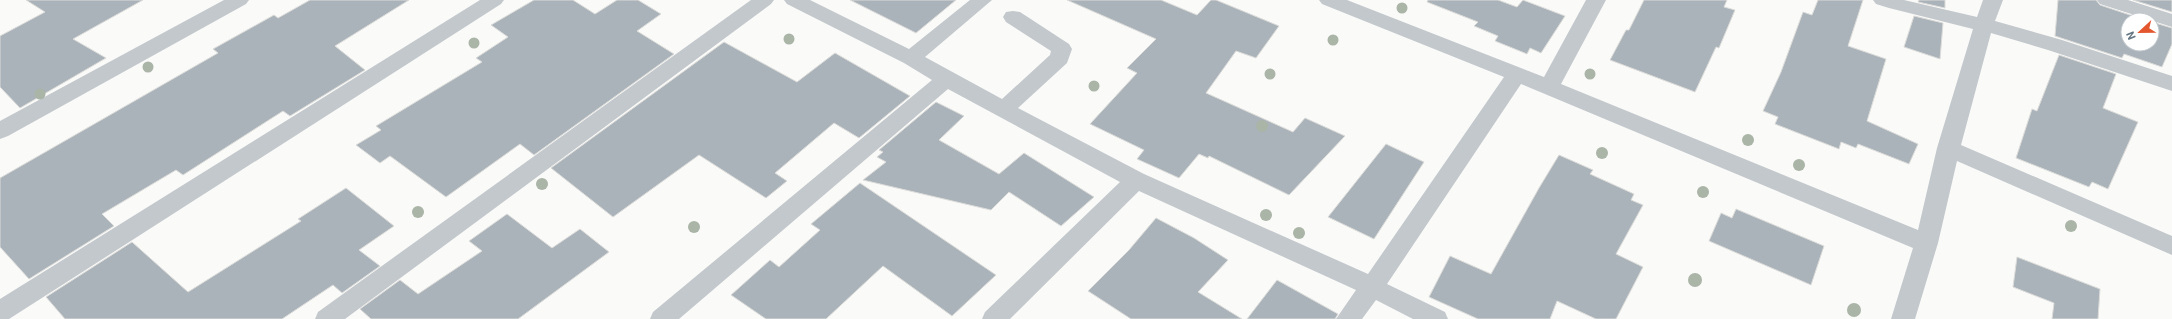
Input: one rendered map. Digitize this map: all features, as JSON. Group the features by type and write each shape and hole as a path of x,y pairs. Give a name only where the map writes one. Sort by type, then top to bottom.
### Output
{"street":[{"path":"0,131 239,0"},
{"path":"0,312 494,0"},
{"path":"327,319 764,0"},
{"path":"794,0 911,58 946,79 1136,180 1372,287 1436,319"},
{"path":"911,58 982,0"},
{"path":"1329,0 1517,74 1925,243"},
{"path":"1549,88 1596,0"},
{"path":"1883,0 1902,7 1984,25 2067,48 2172,84"},
{"path":"1903,319 1925,243 1948,148 1984,25 1994,0"},
{"path":"2107,0 2172,21"},
{"path":"1004,110 1060,58 1062,49 1013,17"},
{"path":"1348,319 1372,287 1517,74"},
{"path":"662,319 946,79"},
{"path":"1948,148 2172,246"},
{"path":"994,319 1136,180"}],"building":[{"path":"26,0 143,0 73,39 106,58 20,108 0,87 0,36 45,12"},
{"path":"310,0 409,0 335,46 365,70 290,116 283,111 183,175 176,170 102,214 114,226 29,279 0,247 0,178 218,53 213,49 274,15 278,18"},
{"path":"534,0 573,0 595,14 617,0 638,0 661,14 637,31 674,54 534,155 520,144 446,197 390,156 380,163 356,145 381,130 376,126 482,62 476,58 508,37 491,25"},
{"path":"850,0 956,0 916,33"},
{"path":"1067,0 1161,0 1197,15 1211,0 1216,0 1279,26 1256,58 1236,51 1206,93 1293,132 1305,118 1345,136 1289,195 1209,156 1208,158 1199,154 1179,178 1137,159 1144,150 1090,124 1137,73 1127,68 1156,39"},
{"path":"1428,0 1498,0 1517,7 1523,0 1565,16 1541,53 1530,48 1527,54 1495,41 1498,36 1474,26 1478,22 1427,2"},
{"path":"1644,0 1727,0 1724,7 1735,10 1719,48 1716,47 1695,92 1610,60 1626,30 1629,30"},
{"path":"1818,0 1863,0 1848,46 1886,59 1867,121 1918,144 1909,164 1858,144 1856,148 1841,142 1839,149 1775,124 1778,117 1763,111 1781,72 1803,12 1812,15"},
{"path":"1919,0 1945,0 1945,8 1918,2"},
{"path":"2058,0 2096,0 2100,5 2121,12 2120,52 2160,52 2160,24 2172,28 2172,44 2162,67 2124,54 2122,58 2055,36"},
{"path":"2133,0 2172,0 2172,12"},
{"path":"1914,16 1943,23 1940,59 1904,47"},
{"path":"724,42 797,82 835,53 910,96 859,138 834,123 775,173 787,181 766,198 699,155 613,217 551,168"},
{"path":"2059,55 2116,74 2103,108 2138,122 2108,189 2092,182 2089,187 2016,158 2032,109 2037,111"},
{"path":"936,102 964,116 939,140 999,174 1024,153 1094,197 1061,226 1009,192 991,210 863,180 886,162 877,157 883,152 879,150"},
{"path":"1386,144 1424,162 1374,239 1328,217"},
{"path":"1559,155 1593,170 1590,174 1634,194 1631,200 1643,205 1616,254 1643,267 1616,319 1596,319 1557,301 1550,319 1478,319 1429,297 1450,256 1491,274"},
{"path":"860,183 996,275 952,316 883,266 826,319 766,319 731,295 770,260 779,267 820,230 811,224"},
{"path":"346,188 394,226 359,250 380,266 342,293 333,285 282,319 65,319 46,297 132,242 188,292 301,221 298,219"},
{"path":"1736,209 1824,246 1811,285 1709,241 1721,213 1732,218"},
{"path":"507,214 552,248 580,229 609,252 518,319 371,319 360,309 400,280 418,294 482,251 469,241"},
{"path":"1156,218 1194,238 1228,260 1198,292 1242,319 1131,319 1088,291 1129,250"},
{"path":"2017,257 2100,289 2098,319 2052,319 2054,303 2013,287"},
{"path":"1277,280 1338,314 1335,319 1247,319"}]}
